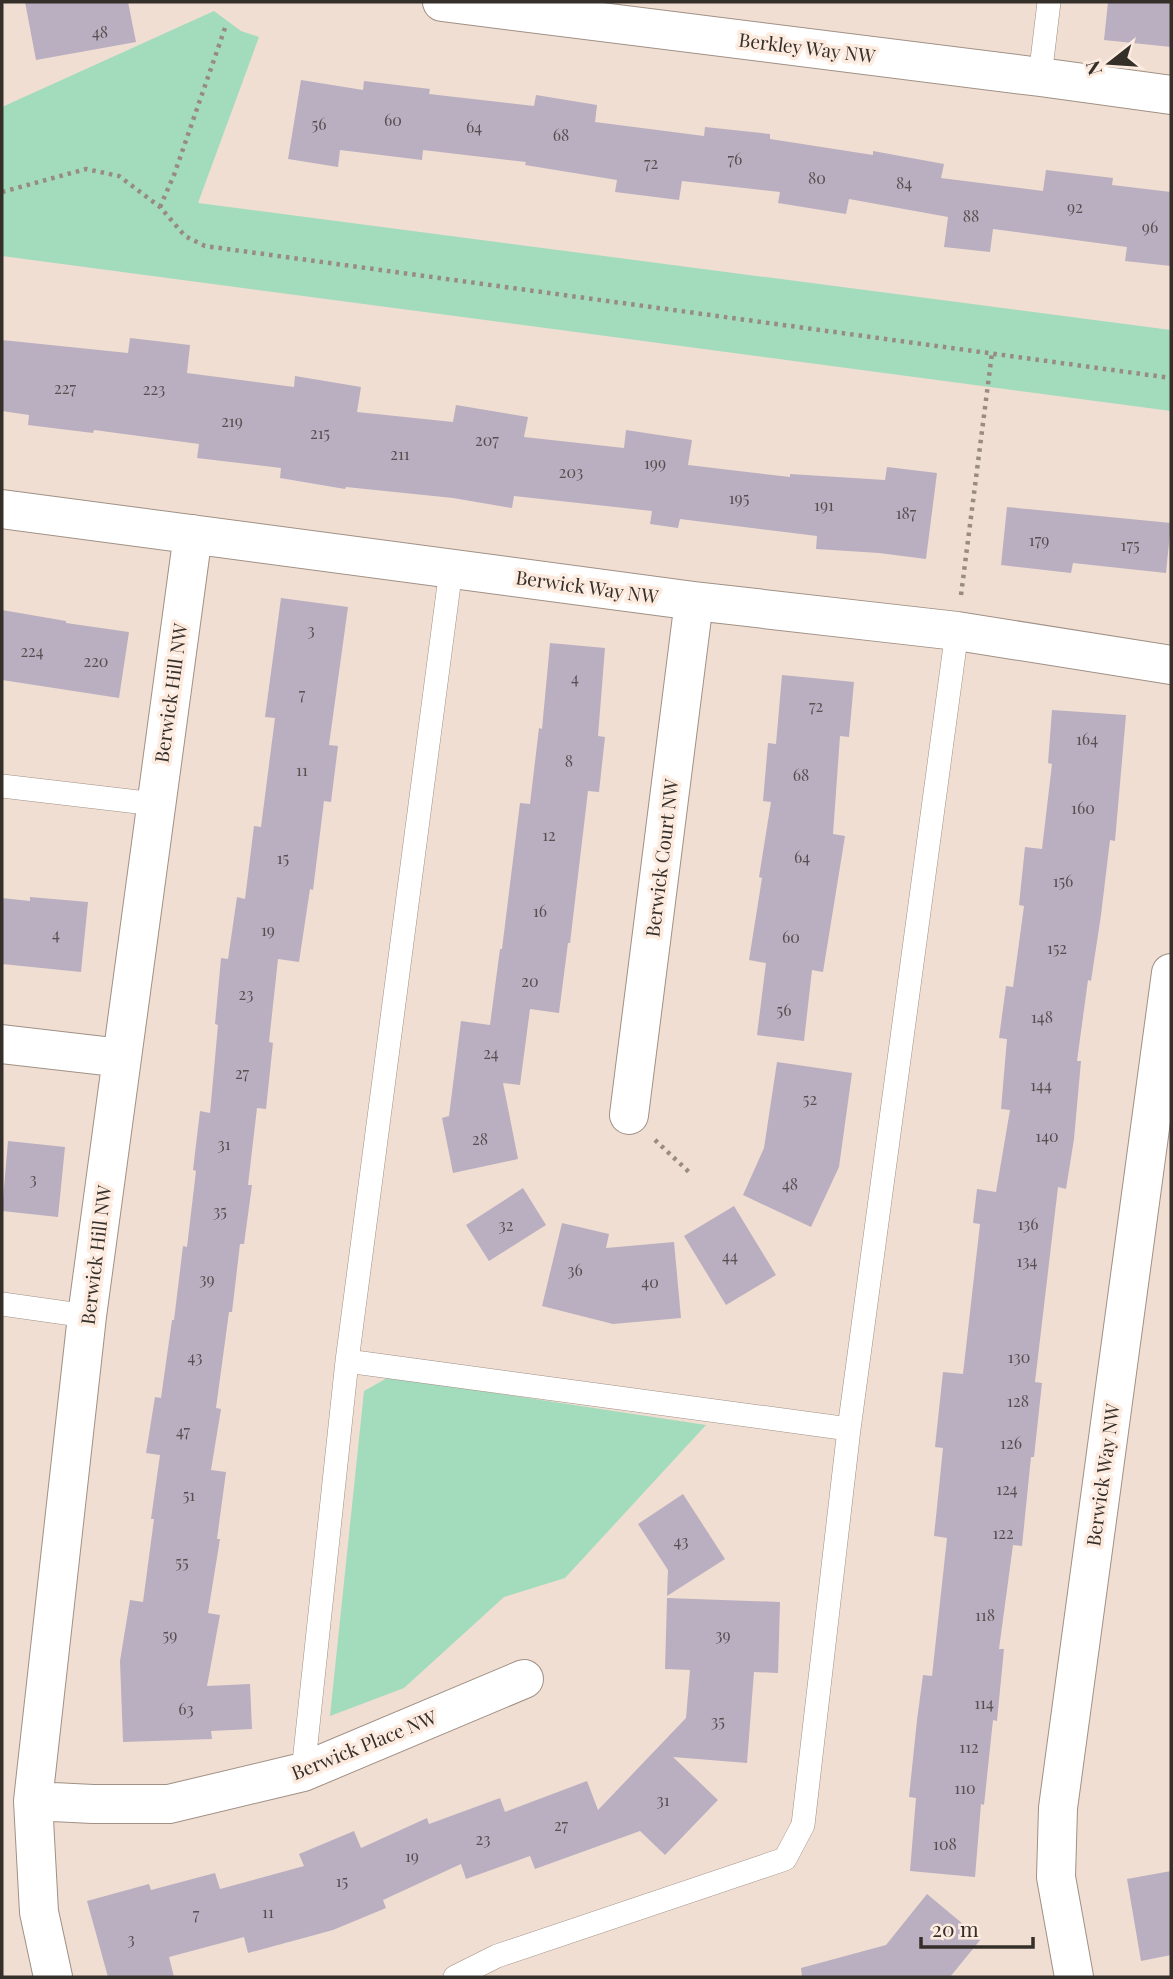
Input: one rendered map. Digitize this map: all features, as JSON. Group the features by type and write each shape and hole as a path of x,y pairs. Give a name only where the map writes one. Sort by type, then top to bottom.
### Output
{"street":[{"name":"Berkley Way NW","path":"442,2 1171,95"},
{"name":"Berwick Way NW","path":"2,509 694,601 957,631 1171,665"},
{"name":"Berwick Hill NW","path":"53,1977 39,1912 33,1801 87,1316 193,534"},
{"name":"Berwick Court NW","path":"629,1115 694,601"},
{"name":"Berwick Way NW","path":"1074,1977 1056,1877 1058,1808 1171,973"},
{"path":"2,1044 122,1058"},
{"name":"Berwick Place NW","path":"33,1801 169,1804 303,1772 524,1679"}],"lane":[{"path":"1040,77 1049,2"},
{"path":"303,1772 347,1360 452,569"},
{"path":"455,1977 497,1956 785,1858 803,1825 849,1429 957,631"},
{"path":"2,786 155,804"},
{"path":"2,1304 87,1316"},
{"path":"347,1360 849,1429"}],"path":[{"path":"160,207 174,175 225,28"},
{"path":"2,192 86,169 119,176 160,207 185,236 205,246 1171,378"},
{"path":"957,631 992,353"},
{"path":"629,1115 690,1173"}],"green space":[{"path":"214,11 241,31 259,37 198,203 1171,330 1171,411 2,256 2,107"},
{"path":"389,1377 706,1425 565,1578 504,1597 404,1688 330,1716 364,1391"}],"building":[{"path":"25,2 128,2 136,42 36,60"},
{"path":"1108,2 1171,2 1171,47 1104,40"},
{"path":"301,80 363,90 364,81 430,89 429,94 534,106 536,95 597,105 595,122 704,136 705,127 770,134 770,139 873,155 873,151 944,164 941,178 1043,191 1046,170 1113,178 1112,185 1171,192 1171,266 1125,261 1127,247 993,229 990,252 944,247 948,217 849,199 846,214 778,203 780,192 682,181 679,200 615,192 617,180 525,165 526,162 423,150 422,160 340,150 338,167 288,159"},
{"path":"130,338 190,345 187,373 294,387 295,376 361,387 357,412 453,422 456,405 528,417 524,437 624,448 626,430 692,440 688,465 790,477 790,474 885,480 887,467 937,473 926,559 816,549 817,536 680,519 678,528 650,524 652,511 514,496 512,508 453,498 345,489 280,478 281,468 197,458 199,444 94,430 93,433 28,425 29,415 2,411 2,340 128,353"},
{"path":"1007,507 1171,523 1166,573 1073,563 1071,573 1001,565"},
{"path":"281,598 348,607 329,745 338,746 331,802 324,801 313,890 310,889 299,962 278,959 269,1042 273,1043 266,1109 257,1108 248,1185 252,1185 244,1244 240,1244 216,1408 221,1409 211,1470 226,1472 217,1539 220,1539 208,1613 220,1615 207,1686 250,1684 252,1729 211,1731 212,1739 123,1742 120,1661 130,1600 143,1602 160,1455 146,1453 155,1397 161,1398 183,1246 187,1247 200,1111 210,1113 221,958 228,959 237,897 245,899 254,826 261,827 275,718 265,717"},
{"path":"2,610 129,632 119,698 2,680"},
{"path":"550,643 605,648 598,736 605,737 599,792 588,791 559,1013 530,1009 520,1085 503,1083 518,1159 453,1173 442,1118 449,1116 461,1021 490,1025 520,803 530,804 539,728 542,729"},
{"path":"782,675 854,682 849,737 840,736 833,834 845,836 823,972 812,970 804,1041 757,1035 766,963 749,960 771,802 763,801 768,743 776,744"},
{"path":"1052,710 1126,715 1115,841 1110,840 1091,981 1088,980 1077,1061 1081,1061 1074,1139 1066,1189 1058,1187 1035,1382 1042,1383 1034,1457 1031,1457 1022,1546 1013,1545 999,1649 1004,1649 997,1721 993,1720 984,1805 981,1804 975,1877 910,1871 916,1798 909,1797 917,1720 923,1675 932,1676 947,1538 934,1536 943,1448 935,1447 943,1372 963,1374 980,1224 973,1223 977,1189 996,1192 1010,1110 1001,1109 1007,1039 999,1038 1006,986 1013,987 1024,906 1019,905 1025,847 1042,849 1052,764 1048,763"},
{"path":"30,897 88,902 81,972 2,964 2,898 30,901"},
{"path":"777,1062 852,1073 839,1167 811,1227 743,1195 764,1148"},
{"path":"8,1141 65,1147 58,1217 2,1211"},
{"path":"523,1188 546,1225 489,1261 466,1225"},
{"path":"734,1206 776,1275 726,1305 684,1236"},
{"path":"562,1223 609,1234 606,1248 674,1242 681,1318 613,1324 542,1306"},
{"path":"683,1494 725,1559 667,1596 668,1570 638,1524"},
{"path":"667,1598 780,1602 778,1673 754,1672 747,1763 673,1757 718,1800 665,1855 640,1831 535,1869 530,1856 466,1879 461,1864 383,1900 386,1908 333,1930 248,1953 244,1937 169,1957 174,1977 108,1977 87,1901 149,1884 151,1890 215,1873 220,1889 304,1866 299,1854 354,1831 361,1848 427,1818 429,1824 500,1798 505,1812 587,1781 598,1810 686,1718 690,1670 665,1669"},
{"path":"1171,1871 1171,1955 1141,1961 1127,1879"},
{"path":"927,1894 981,1939 950,1977 802,1977 801,1968 886,1945"}]}
